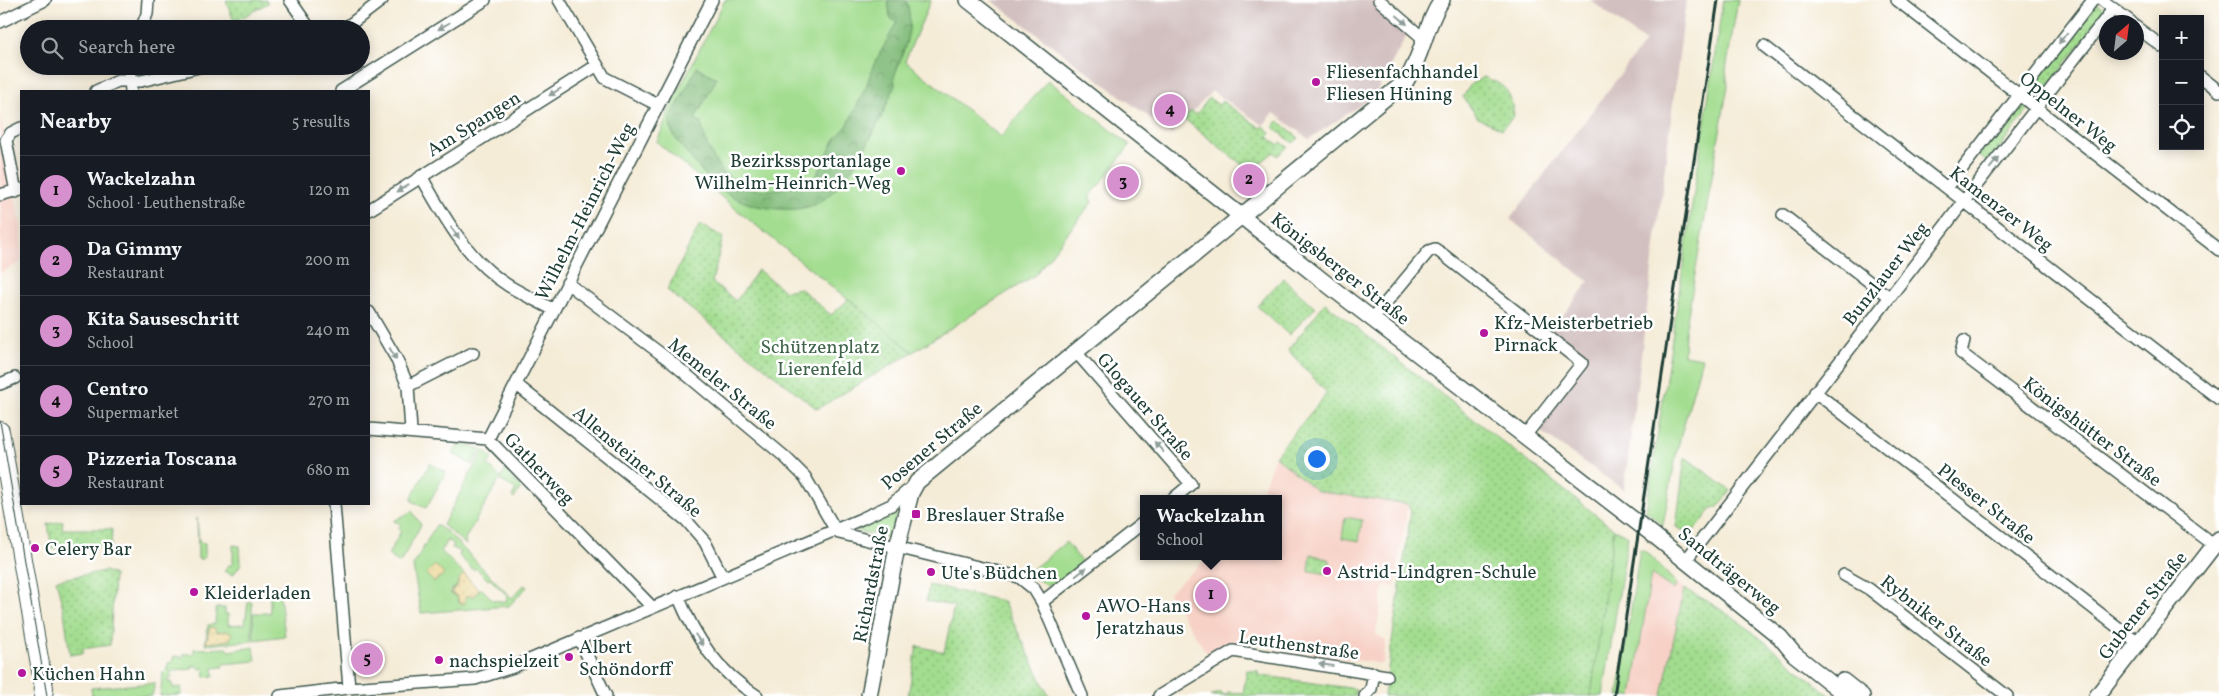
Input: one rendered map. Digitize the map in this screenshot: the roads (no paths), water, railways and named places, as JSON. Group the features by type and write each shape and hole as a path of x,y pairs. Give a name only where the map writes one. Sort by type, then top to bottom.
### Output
{"main road":[{"name":"Königsberger Straße","path":"968,0 1373,318 1654,535"},
{"name":"Posener Straße","path":"917,482 1406,81 1416,65 1442,0"},
{"path":"0,430 45,693"},
{"name":"Richardstraße","path":"869,696 897,547 911,493 917,482"},
{"name":"Sandträgerweg","path":"1654,535 1780,638 1794,654 1848,696"},
{"name":"Gubener Straße","path":"2097,696 2217,542"},
{"name":"Sandträgerweg","path":"1780,638 1798,646 1862,696"}],"street":[{"path":"0,22 45,0"},
{"path":"145,20 148,0"},
{"path":"290,0 304,20"},
{"path":"356,20 382,0"},
{"path":"370,73 485,0"},
{"path":"559,0 596,66 605,78 658,106"},
{"name":"Wilhelm-Heinrich-Weg","path":"488,439 712,0"},
{"path":"1379,0 1425,40"},
{"name":"Oppelner Weg","path":"1897,0 2219,250"},
{"path":"1946,188 2093,0"},
{"path":"2102,0 2121,15"},
{"name":"Bunzlauer Weg","path":"1686,560 2113,9"},
{"path":"2144,33 2159,44"},
{"name":"Kamenzer Weg","path":"1764,46 2219,399"},
{"name":"Am Spangen","path":"370,209 596,66"},
{"path":"98,90 114,82 131,86 141,81 165,75"},
{"path":"343,90 366,75"},
{"path":"2204,79 2219,91"},
{"path":"0,195 19,190 6,140 11,133 20,128"},
{"path":"421,176 441,213 469,252 508,286 554,310"},
{"path":"1783,215 1889,297"},
{"path":"1373,318 1430,251 1435,249 1582,363 1525,436"},
{"name":"Memeler Straße","path":"567,283 669,360 785,457 805,477 835,529"},
{"path":"370,314 396,358 408,386 411,432"},
{"name":"Königshütter Straße","path":"1964,341 1961,353 2217,542"},
{"name":"Glogauer Straße","path":"1075,351 1191,484 1178,495"},
{"path":"408,386 473,353"},
{"path":"0,384 14,378"},
{"name":"Allensteiner Straße","path":"516,385 686,520 704,542 722,576"},
{"name":"Plesser Straße","path":"1815,392 2138,642"},
{"name":"Gatherweg","path":"370,429 488,439 652,607"},
{"name":"Posener Straße","path":"280,696 349,688 408,691 475,679 512,667 891,505 917,482"},
{"path":"334,505 349,688"},
{"path":"1042,602 1140,525"},
{"path":"835,529 844,535 1019,577 1034,589 1042,602 1082,696"},
{"name":"Rybniker Straße","path":"1844,576 1869,588 2007,696"},
{"path":"678,596 700,642 742,691 757,696"},
{"path":"579,638 606,696"},
{"name":"Leuthenstraße","path":"1159,696 1233,651 1387,676"},
{"path":"1365,696 1371,689 1374,673"}],"tram line":[{"path":"0,421 47,696"}],"railway":[{"path":"1614,696 1718,0"}],"place":[{"name":"Fliesenfachhandel Fliesen Hüning","path":"1316,82"},
{"name":"Centro","path":"1170,110"},
{"name":"Bezirkssportanlage Wilhelm-Heinrich-Weg","path":"901,171"},
{"name":"Da Gimmy","path":"1249,180"},
{"name":"Kita Sauseschritt","path":"1123,182"},
{"name":"Kfz-Meisterbetrieb Pirnack","path":"1484,333"},
{"name":"Breslauer Straße","path":"916,514"},
{"name":"Celery Bar","path":"35,548"},
{"name":"Astrid-Lindgren-Schule","path":"1327,571"},
{"name":"Ute's Büdchen","path":"931,572"},
{"name":"Kleiderladen","path":"194,592"},
{"name":"Wackelzahn","path":"1211,595"},
{"name":"AWO-Hans Jeratzhaus","path":"1086,616"},
{"name":"Albert Schöndorff","path":"569,657"},
{"name":"Pizzeria Toscana","path":"367,659"},
{"name":"nachspielzeit","path":"439,660"},
{"name":"Küchen Hahn","path":"22,673"}],"park label":[{"name":"Schützenplatz Lierenfeld","path":"820,357"}]}
